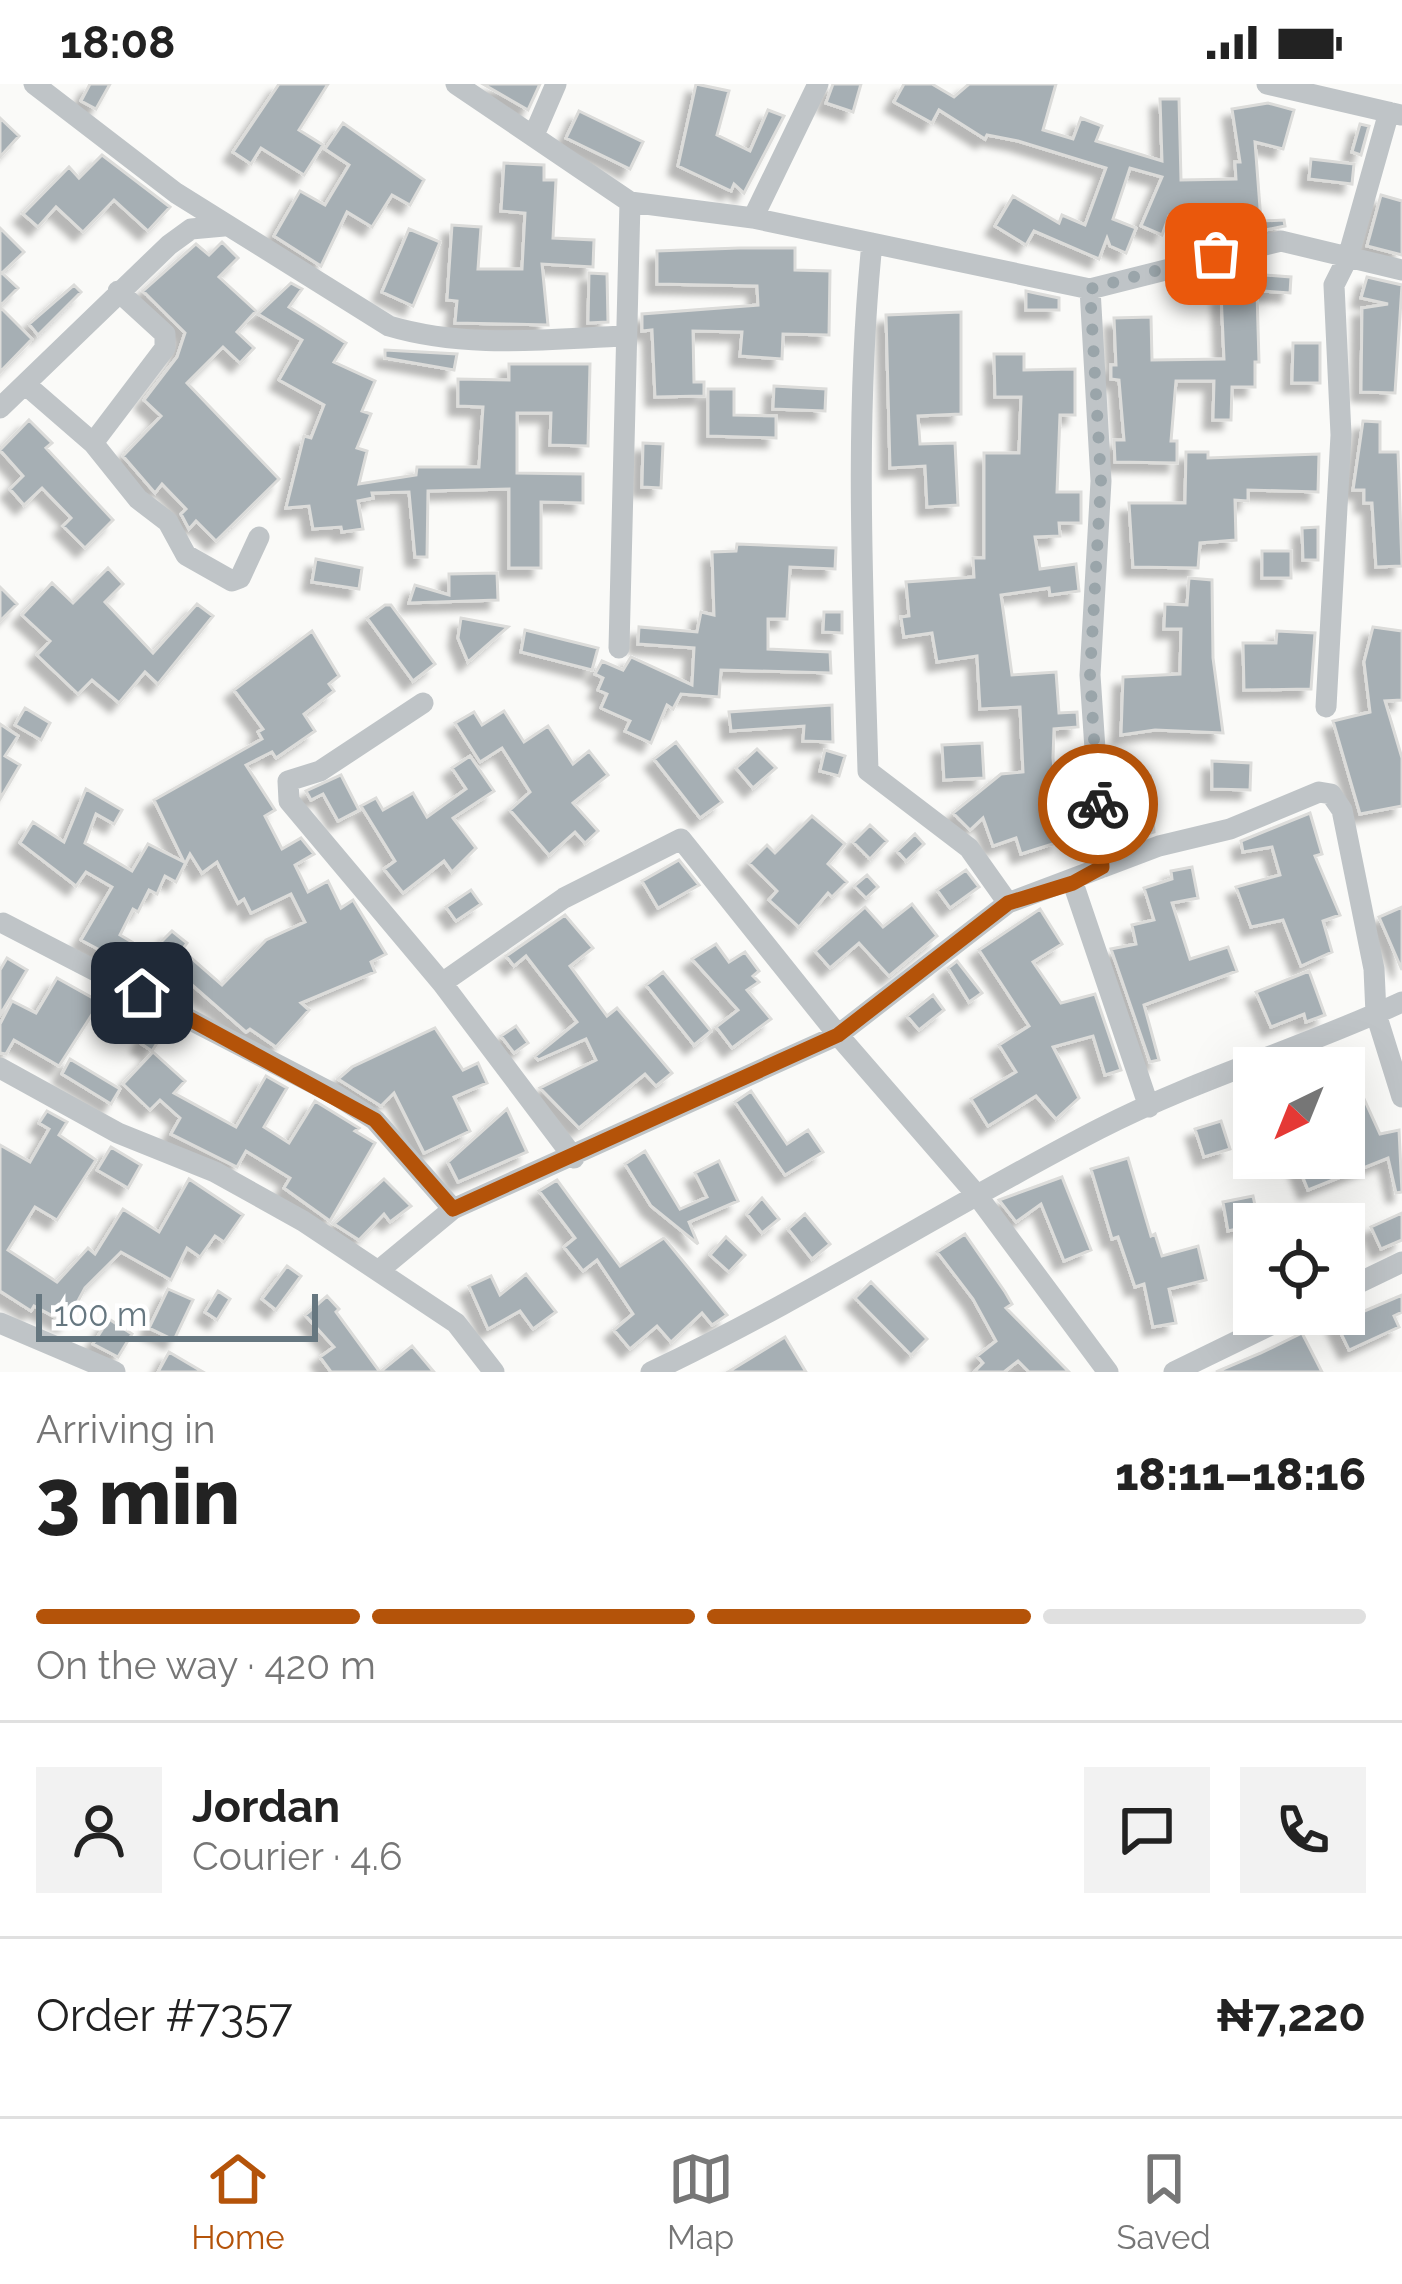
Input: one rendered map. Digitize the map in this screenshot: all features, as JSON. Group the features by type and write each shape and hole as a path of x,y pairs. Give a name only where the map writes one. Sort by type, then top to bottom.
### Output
{"street":[{"path":"34,84 224,226 363,313 422,336 491,341 626,336"},
{"path":"456,84 630,202 753,218 1090,289 1281,241 1402,270"},
{"path":"534,135 556,84"},
{"path":"753,218 818,84"},
{"path":"1267,84 1396,113 1348,257 1334,285 1341,435 1326,707"},
{"path":"619,647 630,202"},
{"path":"0,408 118,291 191,229 224,226"},
{"path":"872,243 862,344 859,476 868,771 969,848 1008,903"},
{"path":"1090,289 1101,481 1090,674 1102,867"},
{"path":"93,443 165,348 165,334 118,291"},
{"path":"25,384 93,443 138,499 168,522 186,555 232,581 240,578 259,537"},
{"path":"423,703 320,771 288,781 290,801 442,983 574,1158"},
{"path":"379,1271 453,1209 838,1035 1008,903 1073,883 1102,867 1230,829 1319,792 1331,794 1342,810 1370,946 1376,1014 1402,1097"},
{"path":"442,983 563,898 681,839 838,1035 976,1194 1108,1372"},
{"path":"1073,883 1149,1107"},
{"path":"3,923 336,1095 375,1120 453,1209"},
{"path":"651,1372 772,1314 976,1194 1149,1107 1402,1001"},
{"path":"0,1068 118,1133 261,1196 455,1323 494,1372"},
{"path":"1365,1280 1402,1262"},
{"path":"0,1323 115,1372"},
{"path":"1174,1372 1251,1335"}],"building":[{"path":"90,84 110,84 96,109 81,101"},
{"path":"279,84 328,84 299,130 323,145 304,175 261,148 251,164 233,152"},
{"path":"483,84 540,84 528,110"},
{"path":"696,84 729,91 717,135 750,151 768,110 784,116 744,193 734,184 731,191 678,166"},
{"path":"833,84 861,84 853,112 826,103"},
{"path":"904,84 932,84 954,97 969,84 1056,84 1043,130 1073,139 1081,118 1102,126 1096,141 1162,161 1160,99 1179,99 1181,180 1236,179 1235,162 1240,162 1232,109 1268,103 1294,110 1283,149 1255,142 1261,221 1284,220 1285,226 1230,237 1228,215 1169,216 1162,235 1141,226 1162,177 1130,168 1113,219 1136,228 1126,253 1110,246 1107,238 1099,259 1034,231 1026,245 995,226 1013,196 1059,223 1062,215 1085,225 1106,168 1018,141 987,135 985,139 939,110 932,123 894,102"},
{"path":"579,111 643,142 630,169 566,138"},
{"path":"0,118 19,136 0,157"},
{"path":"343,123 424,180 410,205 392,195 372,227 347,212 321,266 274,236 300,191 325,205 349,165 325,149"},
{"path":"1360,124 1369,126 1361,155 1352,152"},
{"path":"102,155 170,207 148,231 114,200 83,232 56,207 38,227 23,214 69,167 79,178"},
{"path":"1311,159 1354,164 1352,184 1309,179"},
{"path":"504,163 544,165 544,180 556,180 553,238 594,240 593,267 542,264 548,325 455,323 457,301 447,300 452,225 481,227 478,269 522,269 525,213 501,211"},
{"path":"1381,195 1402,201 1402,255 1367,246"},
{"path":"0,228 24,252 2,273 18,288 0,306"},
{"path":"409,229 440,242 413,306 382,292"},
{"path":"222,242 238,258 219,277 256,311 237,332 254,348 240,363 223,347 187,383 279,479 216,541 196,521 189,529 181,514 186,509 162,484 155,493 123,456 161,416 144,400 177,357 185,333 143,291 196,244 209,255"},
{"path":"795,248 795,270 830,271 829,335 783,334 782,359 740,356 742,332 693,331 694,382 704,382 704,396 655,397 652,330 642,331 642,314 758,305 757,286 657,284 657,251"},
{"path":"589,273 607,274 608,322 588,323"},
{"path":"1264,275 1291,277 1290,293 1263,291"},
{"path":"1367,277 1402,285 1395,393 1361,392 1362,308 1388,304 1361,298"},
{"path":"291,283 302,289 289,307 346,343 334,362 375,381 362,411 371,414 357,448 367,451 359,484 416,475 417,467 479,467 483,407 458,406 458,379 509,380 509,364 590,364 588,446 550,445 551,413 517,413 517,473 583,474 583,503 541,502 541,568 509,568 509,489 428,491 427,557 415,557 409,492 372,493 373,498 358,501 363,529 342,532 341,527 313,529 309,506 286,508 304,436 311,438 324,405 279,380 302,340 258,314"},
{"path":"74,285 81,292 38,335 29,324"},
{"path":"1026,291 1059,298 1059,310 1026,310"},
{"path":"1257,292 1255,387 1232,387 1231,420 1213,420 1214,381 1176,381 1171,441 1177,441 1177,463 1115,462 1114,440 1124,440 1119,380 1111,379 1111,365 1116,365 1114,318 1151,317 1152,360 1224,359 1221,293"},
{"path":"0,307 32,339 0,372"},
{"path":"961,312 961,414 918,416 920,444 955,443 958,505 927,507 925,466 890,468 886,315"},
{"path":"1293,343 1320,343 1320,383 1292,383"},
{"path":"385,350 457,354 454,370 385,358"},
{"path":"994,354 1024,354 1024,370 1075,369 1075,415 1060,415 1057,492 1081,492 1081,523 1059,523 1060,536 1035,537 1040,569 1076,564 1079,591 1050,595 1049,588 1001,595 1012,675 1056,672 1059,713 1077,712 1078,727 1054,729 1053,758 1056,793 1083,787 1084,803 1048,810 1059,842 1021,854 1016,838 993,846 983,818 970,830 953,813 1001,774 1023,772 1020,707 980,709 977,656 937,662 932,633 904,637 901,617 909,616 906,582 974,577 973,558 984,558 984,453 1019,453 1021,397 995,397"},
{"path":"774,386 826,389 825,411 773,409"},
{"path":"708,389 734,389 734,415 776,416 776,438 708,436"},
{"path":"29,420 52,443 46,448 113,520 85,548 63,526 71,518 42,488 24,505 10,489 23,476 0,450"},
{"path":"1363,421 1380,422 1380,452 1398,452 1402,566 1376,567 1372,503 1364,503 1364,490 1353,490"},
{"path":"643,443 663,444 661,488 642,487"},
{"path":"1186,452 1208,452 1208,458 1319,454 1318,492 1248,490 1248,501 1235,500 1236,540 1200,543 1198,568 1133,567 1129,503 1185,503"},
{"path":"1318,527 1318,560 1303,560 1302,528"},
{"path":"737,544 836,548 835,569 790,567 787,619 768,619 768,649 830,652 831,673 721,670 719,697 681,694 673,709 667,705 651,743 625,731 630,721 601,708 607,694 598,690 603,678 595,674 602,661 623,670 631,657 692,685 694,648 638,644 639,627 697,632 701,612 714,615 712,552 736,551"},
{"path":"1262,551 1291,551 1291,578 1262,578"},
{"path":"316,559 362,568 359,589 312,582"},
{"path":"108,568 123,584 105,602 153,653 197,604 213,616 158,684 145,672 119,703 92,680 78,694 37,655 50,641 22,615 52,583 73,603"},
{"path":"497,573 498,600 409,603 415,585 449,595 449,574"},
{"path":"1189,578 1212,580 1213,658 1223,733 1155,730 1121,735 1123,677 1180,674 1181,629 1164,629 1165,604 1187,605"},
{"path":"0,587 17,604 0,621"},
{"path":"391,605 435,664 413,681 367,618"},
{"path":"824,612 842,612 842,633 823,632"},
{"path":"461,618 508,627 468,662 458,638"},
{"path":"1373,627 1402,631 1402,700 1385,701 1402,758 1402,806 1360,814 1333,721 1370,712 1364,662"},
{"path":"525,630 598,648 592,670 521,652"},
{"path":"312,631 339,676 329,684 334,691 304,714 315,731 276,758 272,752 246,765 275,810 265,816 282,849 301,838 314,854 295,865 308,892 328,881 341,908 353,900 386,954 371,962 375,972 301,1003 309,1010 276,1047 250,1029 246,1032 167,968 161,976 143,960 172,931 187,943 182,950 222,985 266,940 305,922 291,894 251,913 244,899 238,903 217,862 202,873 190,854 176,882 165,876 157,894 149,890 138,912 133,909 120,935 132,942 122,962 81,940 112,887 86,872 76,886 20,843 33,822 64,842 86,789 122,810 114,824 96,814 85,843 132,871 148,844 184,862 154,800 262,739 258,732 263,729 234,690"},
{"path":"1277,631 1315,633 1311,689 1244,690 1243,643 1276,643"},
{"path":"832,705 833,742 803,741 804,726 731,731 729,712"},
{"path":"25,708 50,723 41,740 15,725"},
{"path":"504,711 524,742 548,726 573,764 589,751 608,775 573,803 598,831 585,843 575,832 549,855 510,810 530,792 502,748 480,762 455,723 474,712 482,725"},
{"path":"0,724 18,736 5,756 20,765 0,799"},
{"path":"676,742 722,802 700,818 654,759"},
{"path":"982,743 984,778 944,780 942,745"},
{"path":"757,749 776,768 753,788 736,768"},
{"path":"825,750 845,756 839,776 820,771"},
{"path":"470,756 494,791 453,818 476,848 452,872 444,861 403,893 384,869 395,861 361,806 376,798 383,810 413,793 427,817 466,789 452,768"},
{"path":"1212,761 1251,763 1250,790 1212,789"},
{"path":"341,775 359,810 338,821 323,794 311,800 306,791"},
{"path":"1150,776 1154,832 1125,841 1117,778"},
{"path":"1310,813 1322,854 1315,856 1340,915 1323,921 1332,952 1301,966 1283,920 1251,927 1236,887 1280,875 1272,847 1243,852 1241,841"},
{"path":"812,816 845,844 828,864 847,882 832,897 828,893 799,927 769,900 777,891 749,863 767,845 775,853"},
{"path":"870,825 887,841 870,859 853,842"},
{"path":"915,834 924,844 906,861 897,851"},
{"path":"679,860 699,885 658,908 642,881"},
{"path":"1192,867 1198,898 1172,903 1190,959 1228,947 1237,971 1144,1005 1159,1060 1150,1062 1111,949 1136,944 1132,925 1154,920 1144,888 1172,879 1171,871"},
{"path":"966,870 979,887 950,908 937,890"},
{"path":"867,875 878,887 866,898 854,886"},
{"path":"471,890 481,904 456,921 446,907"},
{"path":"912,904 937,936 889,976 859,943 830,968 815,951 865,907 883,927"},
{"path":"1402,907 1402,970 1379,917"},
{"path":"1040,909 1062,944 1033,962 1061,1003 1095,994 1121,1070 1105,1075 1093,1036 1053,1047 1079,1098 1056,1119 1036,1096 988,1126 971,1099 1016,1072 999,1045 1029,1026 979,950"},
{"path":"565,915 593,948 570,966 607,1016 617,1008 672,1073 656,1086 645,1074 579,1128 540,1088 596,1060 586,1039 538,1060 535,1056 577,1022 526,956 514,966 506,956"},
{"path":"716,944 729,962 745,952 759,971 753,976 759,982 747,990 771,1019 732,1048 716,1027 738,1010 692,959"},
{"path":"7,958 27,970 0,1015 0,970"},
{"path":"957,961 982,993 969,1002 948,968"},
{"path":"1309,971 1325,1015 1306,1022 1304,1014 1271,1027 1256,992"},
{"path":"663,972 711,1031 694,1045 646,985"},
{"path":"57,978 100,1002 59,1066 14,1040 6,1054 0,1053 0,1024 12,1001 36,1013"},
{"path":"933,995 944,1010 919,1030 907,1016"},
{"path":"154,1021 166,1029 152,1051 140,1043"},
{"path":"516,1026 528,1043 514,1053 501,1036"},
{"path":"435,1028 463,1070 478,1063 487,1083 454,1097 470,1131 424,1153 394,1093 381,1106 338,1079 352,1067"},
{"path":"153,1052 185,1081 174,1093 236,1127 266,1076 287,1088 264,1127 289,1143 315,1101 375,1143 330,1221 284,1188 290,1178 246,1151 237,1167 171,1134 180,1118 160,1100 150,1110 123,1084"},
{"path":"70,1059 120,1089 111,1104 62,1074"},
{"path":"751,1091 787,1144 808,1130 823,1152 785,1175 735,1102"},
{"path":"1365,1101 1380,1134 1399,1130 1402,1192 1396,1193 1388,1158 1365,1167"},
{"path":"507,1109 527,1152 458,1182 448,1162"},
{"path":"47,1111 67,1122 59,1135 96,1160 57,1220 35,1207 8,1250 57,1282 88,1248 95,1254 123,1209 159,1232 189,1179 243,1215 224,1242 215,1236 200,1257 187,1248 171,1280 121,1252 85,1288 66,1323 34,1306 31,1311 0,1291 0,1145 30,1162 49,1129 39,1123"},
{"path":"1221,1121 1230,1149 1204,1157 1195,1129"},
{"path":"111,1147 141,1165 128,1188 97,1170"},
{"path":"645,1151 680,1209 707,1197 695,1173 719,1161 738,1201 689,1222 698,1244 651,1206 625,1164"},
{"path":"1128,1158 1151,1236 1155,1234 1162,1256 1198,1246 1206,1280 1169,1289 1176,1323 1153,1327 1144,1284 1135,1287 1118,1237 1112,1239 1091,1169"},
{"path":"1062,1177 1091,1250 1064,1261 1041,1204 1016,1222 999,1200"},
{"path":"384,1179 411,1206 390,1222 384,1214 359,1240 334,1224"},
{"path":"1304,1179 1336,1179 1308,1190"},
{"path":"557,1180 620,1266 664,1238 727,1315 712,1325 702,1313 671,1342 657,1326 630,1349 614,1330 633,1314 597,1260 583,1271 564,1247 575,1238 539,1191"},
{"path":"1253,1196 1254,1203 1233,1203 1233,1230 1228,1231 1223,1202"},
{"path":"762,1198 779,1219 762,1233 747,1214"},
{"path":"1402,1213 1402,1240 1381,1249 1371,1227"},
{"path":"805,1214 830,1244 812,1259 788,1229"},
{"path":"965,1234 1012,1304 1006,1308 1069,1372 1029,1372 1018,1361 1004,1372 974,1372 983,1363 977,1356 996,1341 973,1299 937,1252"},
{"path":"726,1237 745,1255 729,1272 710,1255"},
{"path":"287,1266 301,1276 276,1310 262,1299"},
{"path":"526,1274 556,1312 533,1329 520,1311 488,1329 469,1286 491,1276 500,1295"},
{"path":"871,1282 927,1339 911,1355 855,1298"},
{"path":"168,1289 193,1300 174,1340 149,1328"},
{"path":"218,1291 230,1299 217,1320 205,1312"},
{"path":"1402,1295 1402,1312 1394,1316 1399,1327 1349,1350 1342,1335 1365,1335 1365,1311"},
{"path":"327,1296 380,1372 331,1372 320,1357 334,1347 305,1315"},
{"path":"109,1319 132,1334 118,1357 93,1344"},
{"path":"1303,1335 1322,1372 1216,1372"},
{"path":"785,1337 806,1372 728,1372"},
{"path":"412,1346 434,1372 380,1372"},
{"path":"169,1352 203,1372 158,1372"}],"way so far":[{"path":"1098,804 1090,674 1101,481 1090,289 1216,254"}],"route":[{"path":"142,993 375,1120 453,1209 838,1035 1008,903 1073,883 1102,867 1098,804"}]}
